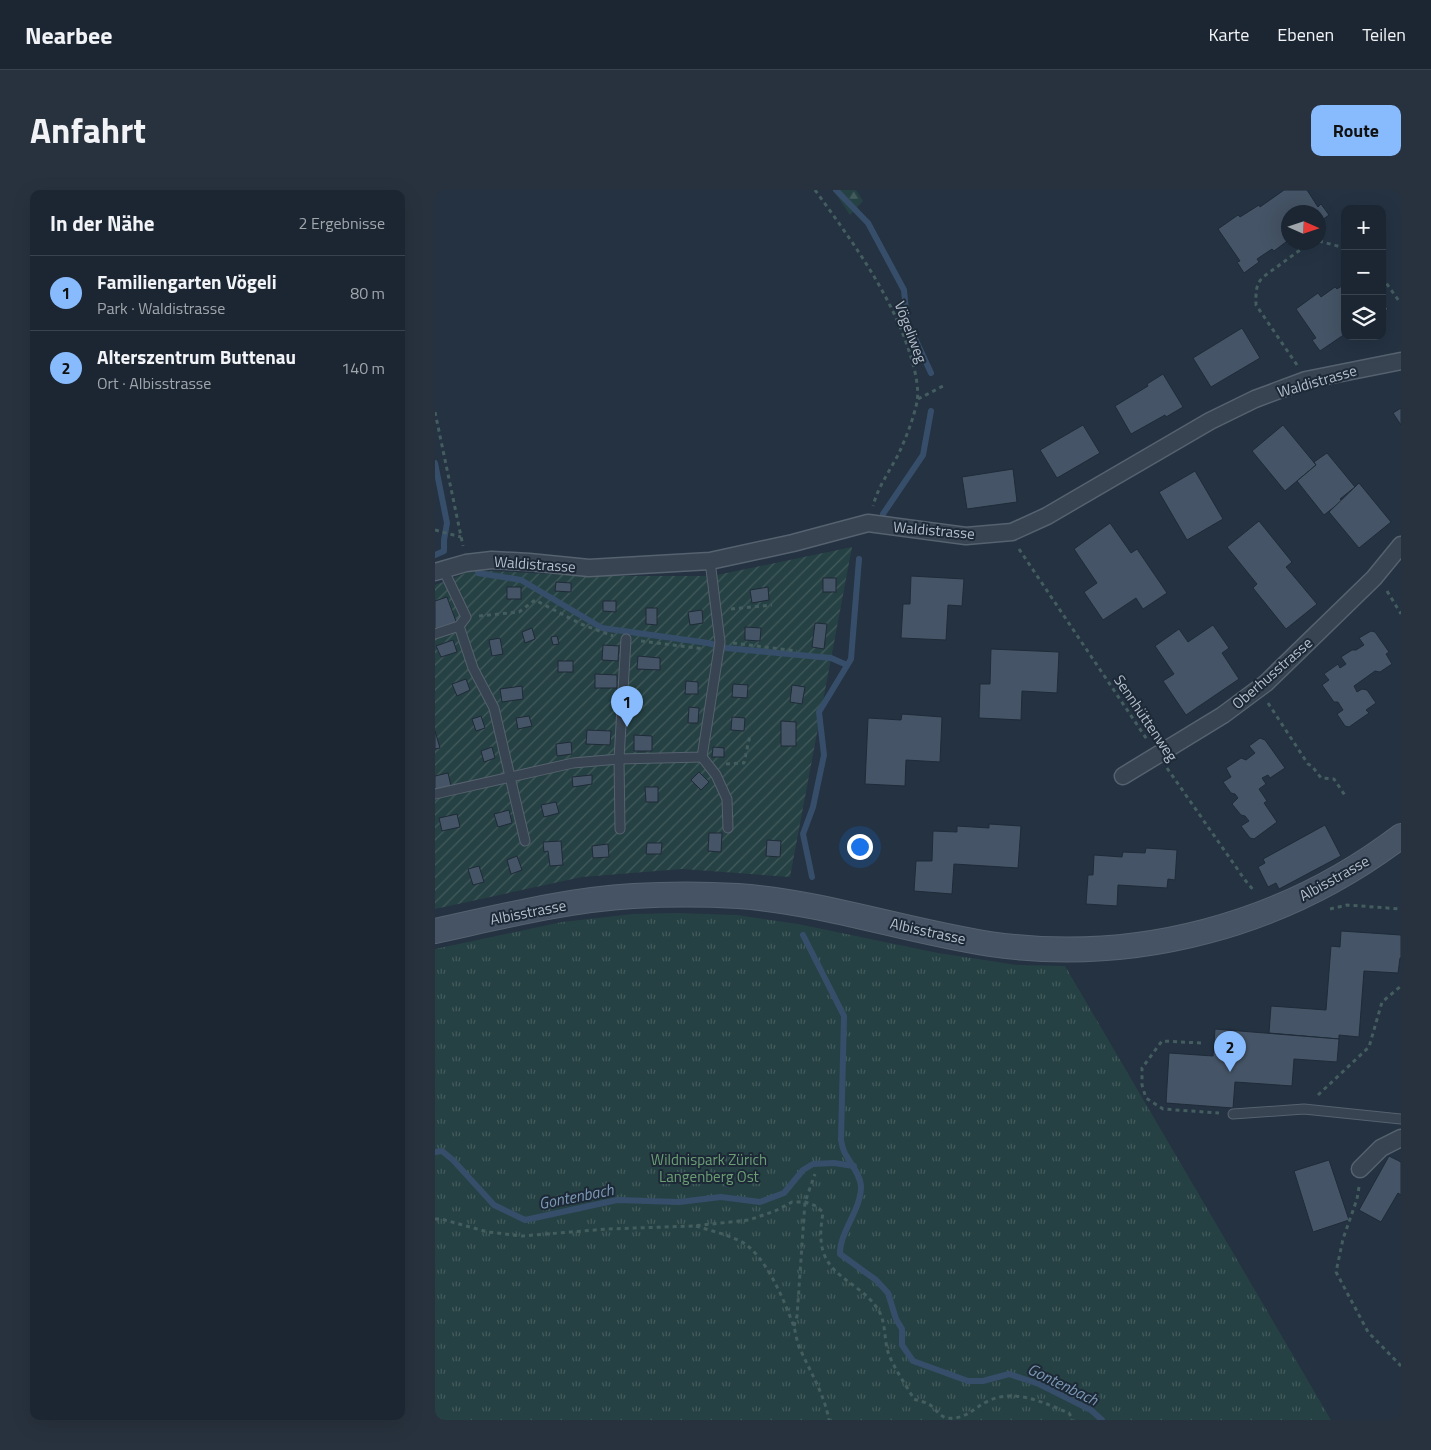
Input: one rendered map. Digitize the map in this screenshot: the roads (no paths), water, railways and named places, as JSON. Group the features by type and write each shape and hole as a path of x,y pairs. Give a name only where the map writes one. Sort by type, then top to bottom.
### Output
{"main road":[{"name":"Albisstrasse","path":"435,931 603,899 677,894 731,896 802,905 990,944 1057,949 1097,949 1134,946 1177,939 1270,911 1346,874 1401,836"}],"street":[{"name":"Waldistrasse","path":"439,570 466,563 492,560 589,568 710,561 868,524 966,536 1012,532 1047,516 1210,420 1255,399 1306,380 1401,362"},
{"name":"Oberhusstrasse","path":"1123,776 1223,715 1266,683 1374,578 1401,545"},
{"path":"1361,1169 1381,1148 1401,1138"}],"lane":[{"path":"710,561 719,646 702,757 716,775 727,799 728,828"},
{"path":"435,634 459,626 466,618 439,570"},
{"path":"459,626 473,668 495,708 525,841"},
{"path":"620,829 619,759 626,639"},
{"path":"435,794 573,763 619,759 702,757"},
{"path":"1233,1114 1304,1109 1401,1119"}],"waterway":[{"path":"836,190 868,223 904,290 907,321 931,373"},
{"path":"883,514 923,455 931,411"},
{"path":"435,463 447,523 444,551 435,555"},
{"path":"812,877 803,834 813,807 824,755 819,712 851,659 859,559"},
{"path":"478,573 521,580 602,628 708,643 726,648 831,658 847,665"},
{"name":"Gontenbach","path":"803,935 844,1016 841,1140 844,1152 858,1174 861,1187 858,1204 843,1238 840,1254 876,1280 888,1293 896,1319 902,1329 902,1345 913,1361 968,1381 983,1381 1009,1374 1039,1384 1091,1410 1102,1420"},
{"name":"Gontenbach","path":"435,1152 442,1151 453,1160 494,1205 525,1220 617,1200 679,1202 721,1197 760,1202 784,1193 803,1170 813,1164 834,1163 854,1166"}],"place":[{"name":"Familiengarten Vögeli","path":"627,727"},
{"name":"Alterszentrum Buttenau","path":"1230,1072"}],"park label":[{"name":"Wildnispark Zürich Langenberg Ost","path":"709,1168"}]}
